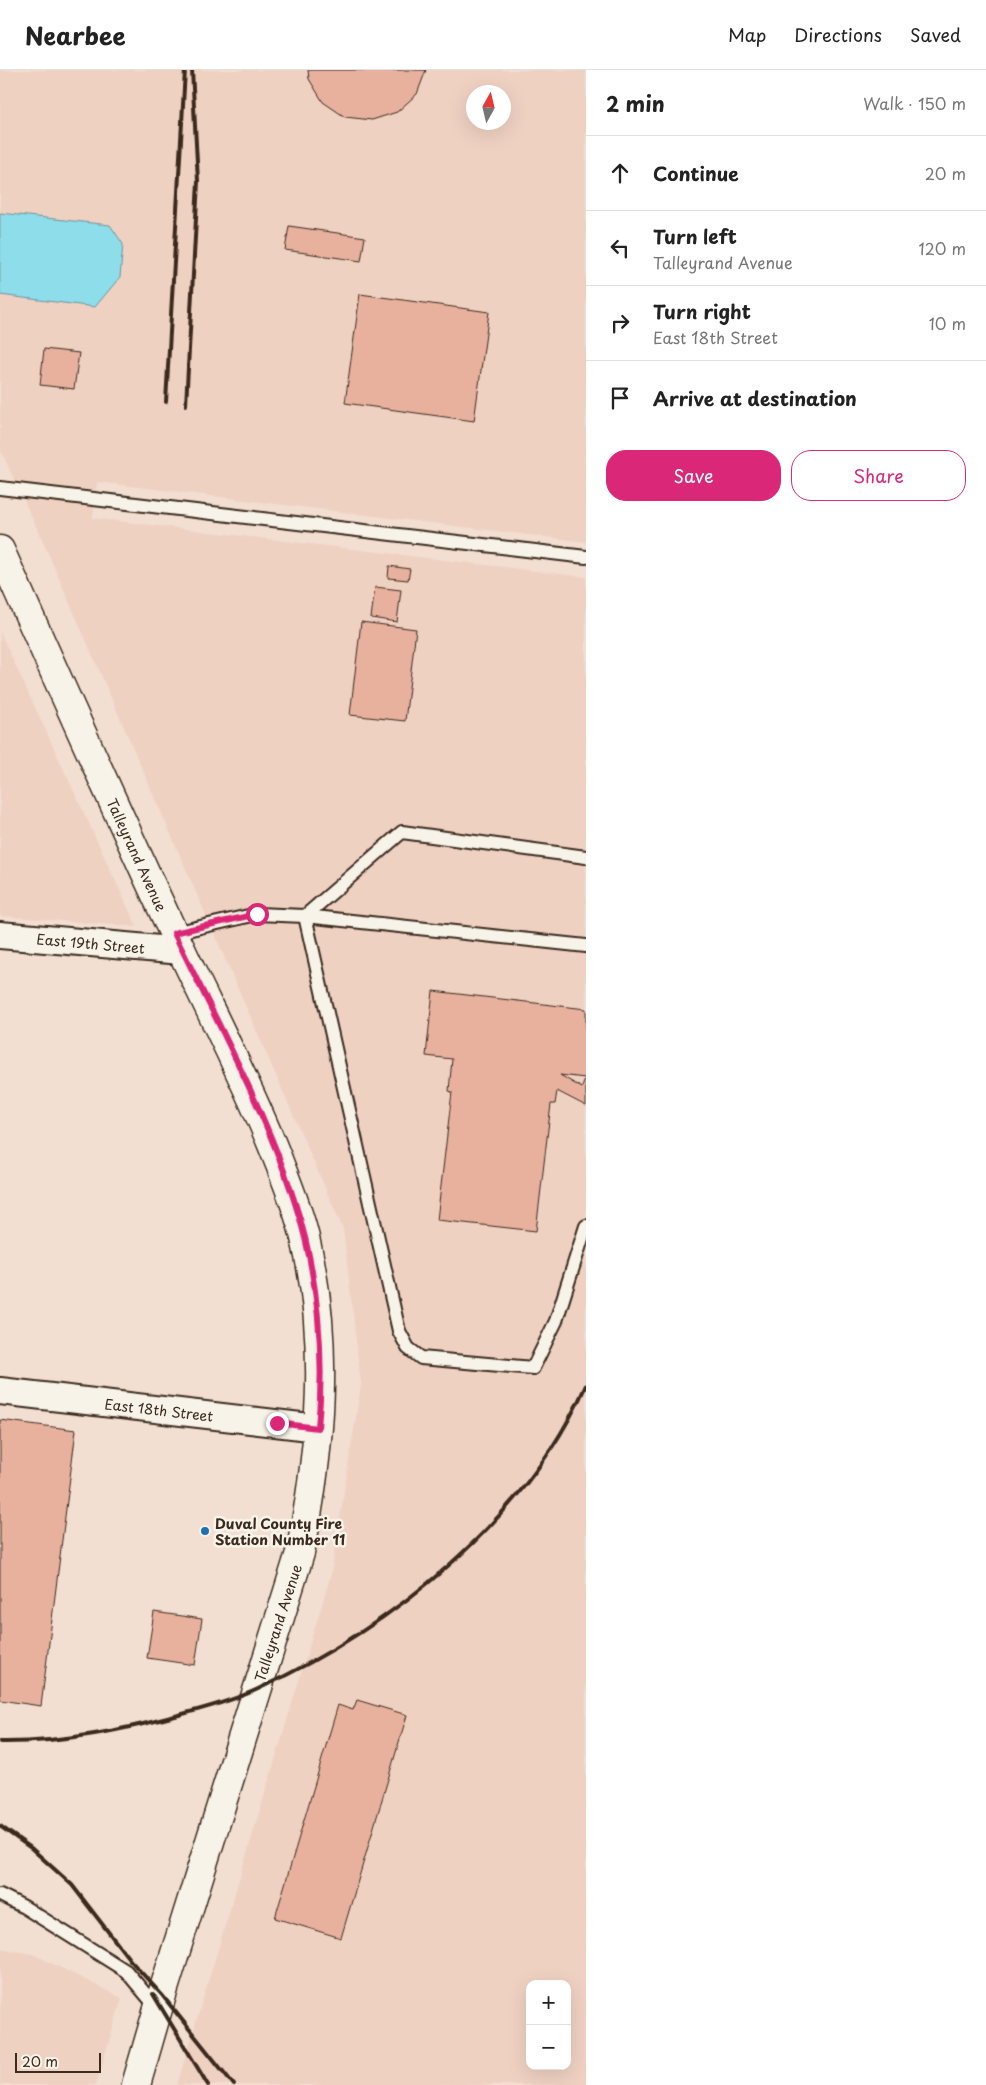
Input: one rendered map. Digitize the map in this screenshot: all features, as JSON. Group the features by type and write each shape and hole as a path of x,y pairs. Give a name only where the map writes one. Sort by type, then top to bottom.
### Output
{"street":[{"name":"Talleyrand Avenue","path":"0,550 178,942 255,1102 295,1202 306,1240 318,1317 321,1402 313,1491 300,1553 136,2085"},
{"name":"East 19th Street","path":"0,936 178,942"},
{"name":"East 18th Street","path":"0,1391 318,1428"}],"lane":[{"path":"0,488 586,557"},
{"path":"304,916 402,832 586,857"},
{"path":"178,942 257,914 304,916 586,946"},
{"path":"304,916 399,1331 408,1348 421,1358 533,1368 556,1321 586,1226"},
{"path":"0,1895 24,1907 126,1971 158,2009"}],"shaded area":[{"path":"0,70 586,70 586,542 97,482 93,518 586,577 586,2085 177,2085 331,1574 361,1384 343,1229 40,535 0,449"},
{"path":"0,632 137,927 0,916"},
{"path":"0,1948 33,1954 122,1998 96,2085 0,2085"}],"water":[{"path":"0,213 110,225 123,244 120,277 95,307 0,295"}],"building":[{"path":"308,70 426,70 417,94 397,112 372,120 345,117 323,102 309,79"},
{"path":"289,226 365,237 361,261 285,250"},
{"path":"360,294 489,312 474,421 345,403"},
{"path":"44,349 79,353 74,389 40,385"},
{"path":"389,566 410,569 408,580 388,578"},
{"path":"375,587 401,590 397,622 371,618"},
{"path":"361,622 416,629 405,721 350,715"},
{"path":"433,991 586,1009 586,1106 557,1091 555,1104 551,1104 536,1231 437,1220 452,1092 449,1091 452,1059 426,1056","holes":["560,1075 585,1078 582,1088"]},
{"path":"0,1420 76,1430 41,1706 0,1700"},
{"path":"154,1612 202,1619 195,1665 147,1658"},
{"path":"357,1700 407,1715 341,1938 275,1918 338,1705 353,1710"}],"railway":[{"path":"166,402 185,70"},
{"path":"186,405 198,181 192,70"},
{"path":"0,1742 24,1742 96,1734 216,1705 258,1689 308,1664 357,1635 404,1602 449,1565 490,1525 528,1482 560,1435 586,1385"},
{"path":"0,1826 31,1848 72,1885 130,1960 162,1995 234,2085"},
{"path":"153,1994 208,2085"}],"place":[{"name":"Duval County Fire Station Number 11","path":"205,1531"}],"route":[{"path":"257,914 174,933 255,1102 295,1202 306,1240 318,1317 321,1402 318,1428 277,1423"}]}
